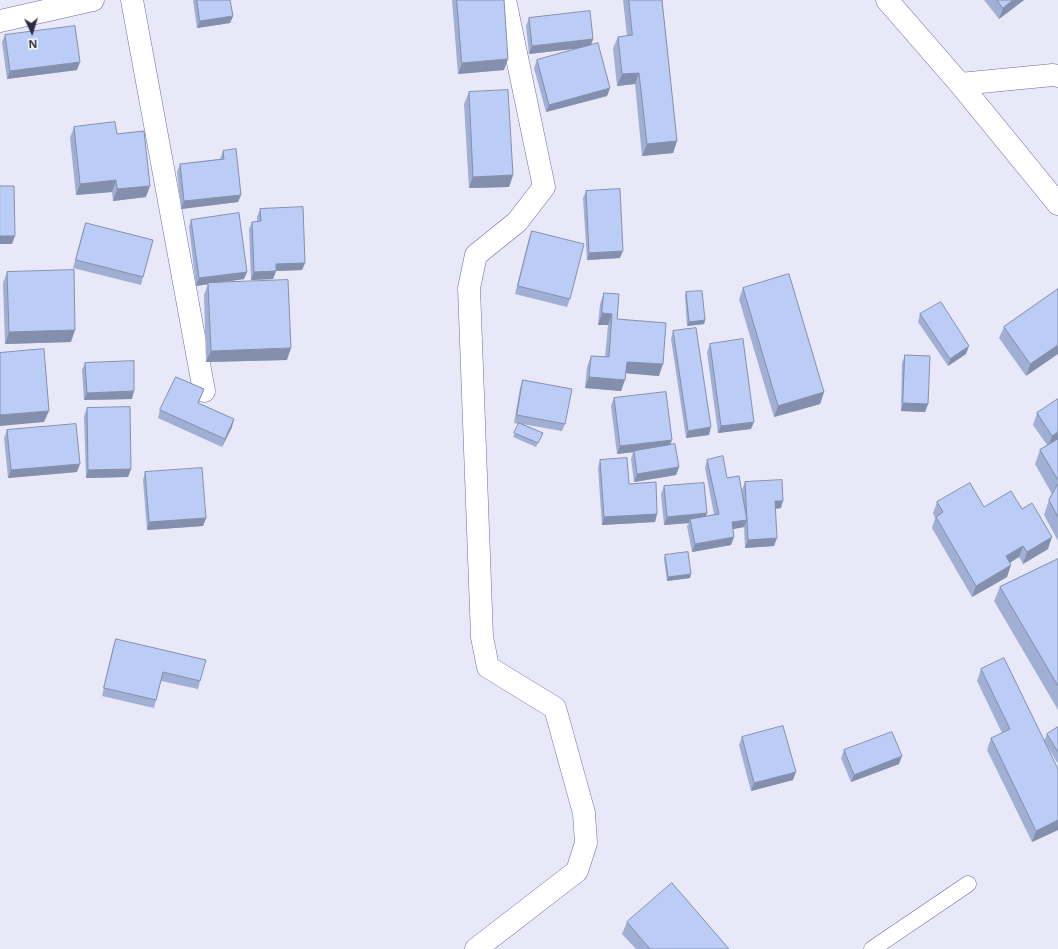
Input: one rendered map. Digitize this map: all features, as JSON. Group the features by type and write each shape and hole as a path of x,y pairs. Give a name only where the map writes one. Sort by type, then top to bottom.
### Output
{"street":[{"path":"0,21 93,0"},
{"path":"132,0 204,391"},
{"path":"476,949 577,871 586,843 584,813 555,708 488,667 482,637 469,288 476,255 517,222 544,187 505,0"},
{"path":"887,0 960,84 1058,204"},
{"path":"960,84 1053,75 1058,76"}],"lane":[{"path":"872,949 968,884"}],"building":[{"path":"197,0 230,0 233,16 200,21"},
{"path":"457,0 504,0 508,59 462,63"},
{"path":"629,0 662,0 677,141 647,144 639,73 622,74 618,37 632,35"},
{"path":"997,0 1013,0 1003,8"},
{"path":"590,11 593,39 532,46 529,18"},
{"path":"75,26 80,62 10,71 5,35"},
{"path":"598,43 610,88 549,105 537,60"},
{"path":"508,90 513,175 473,177 469,92"},
{"path":"115,122 117,134 144,131 150,186 117,189 116,180 80,184 74,127"},
{"path":"236,149 241,195 184,201 180,164 224,159 223,151"},
{"path":"0,186 14,186 15,236 0,236"},
{"path":"620,189 623,251 589,253 586,191"},
{"path":"303,207 305,263 276,264 276,271 254,272 252,222 261,221 260,209"},
{"path":"239,213 247,272 199,278 191,220"},
{"path":"86,223 153,240 143,277 76,260"},
{"path":"532,231 584,244 570,299 518,286"},
{"path":"74,270 75,330 9,332 7,272"},
{"path":"789,274 824,392 778,406 743,288"},
{"path":"288,280 291,348 211,351 208,283"},
{"path":"1058,289 1058,345 1030,364 1004,327"},
{"path":"702,291 705,320 689,322 686,292"},
{"path":"604,293 619,294 617,319 666,323 663,364 627,362 625,380 589,377 591,356 609,357 612,314 602,313"},
{"path":"941,302 969,346 950,359 920,314"},
{"path":"696,328 711,427 688,431 673,331"},
{"path":"743,339 754,422 721,426 710,344"},
{"path":"44,349 49,411 0,415 0,353"},
{"path":"905,355 930,356 928,404 903,403"},
{"path":"134,361 134,391 87,393 85,363"},
{"path":"176,377 204,389 198,403 234,419 225,439 160,410"},
{"path":"523,380 572,389 565,424 517,415"},
{"path":"666,392 672,440 620,446 614,398"},
{"path":"1058,399 1058,432 1052,436 1037,413"},
{"path":"130,407 131,469 88,470 87,408"},
{"path":"519,423 543,433 538,443 514,433"},
{"path":"76,424 80,464 11,470 7,430"},
{"path":"1058,439 1058,480 1040,450"},
{"path":"675,444 679,467 637,474 634,451"},
{"path":"723,456 727,478 739,476 747,520 732,522 734,537 695,544 690,519 719,514 707,460"},
{"path":"627,458 629,484 656,482 657,514 604,517 600,460"},
{"path":"202,468 206,518 149,522 145,472"},
{"path":"782,480 783,501 775,501 777,538 748,540 745,482"},
{"path":"704,483 707,513 667,517 664,486"},
{"path":"970,483 984,507 1011,491 1022,509 1032,503 1052,537 1027,552 1023,546 1006,556 1011,565 976,586 936,517 943,512 937,502"},
{"path":"1058,484 1058,517 1049,500"},
{"path":"688,552 691,574 668,577 665,555"},
{"path":"1058,559 1058,686 1000,587"},
{"path":"116,639 206,660 200,681 163,672 156,700 104,688"},
{"path":"1004,658 1058,769 1058,820 1036,831 991,738 1010,729 981,669"},
{"path":"783,726 796,772 754,783 742,737"},
{"path":"1058,727 1058,752 1047,734"},
{"path":"892,732 902,756 854,775 844,750"},
{"path":"672,883 729,949 650,949 627,922"}]}
